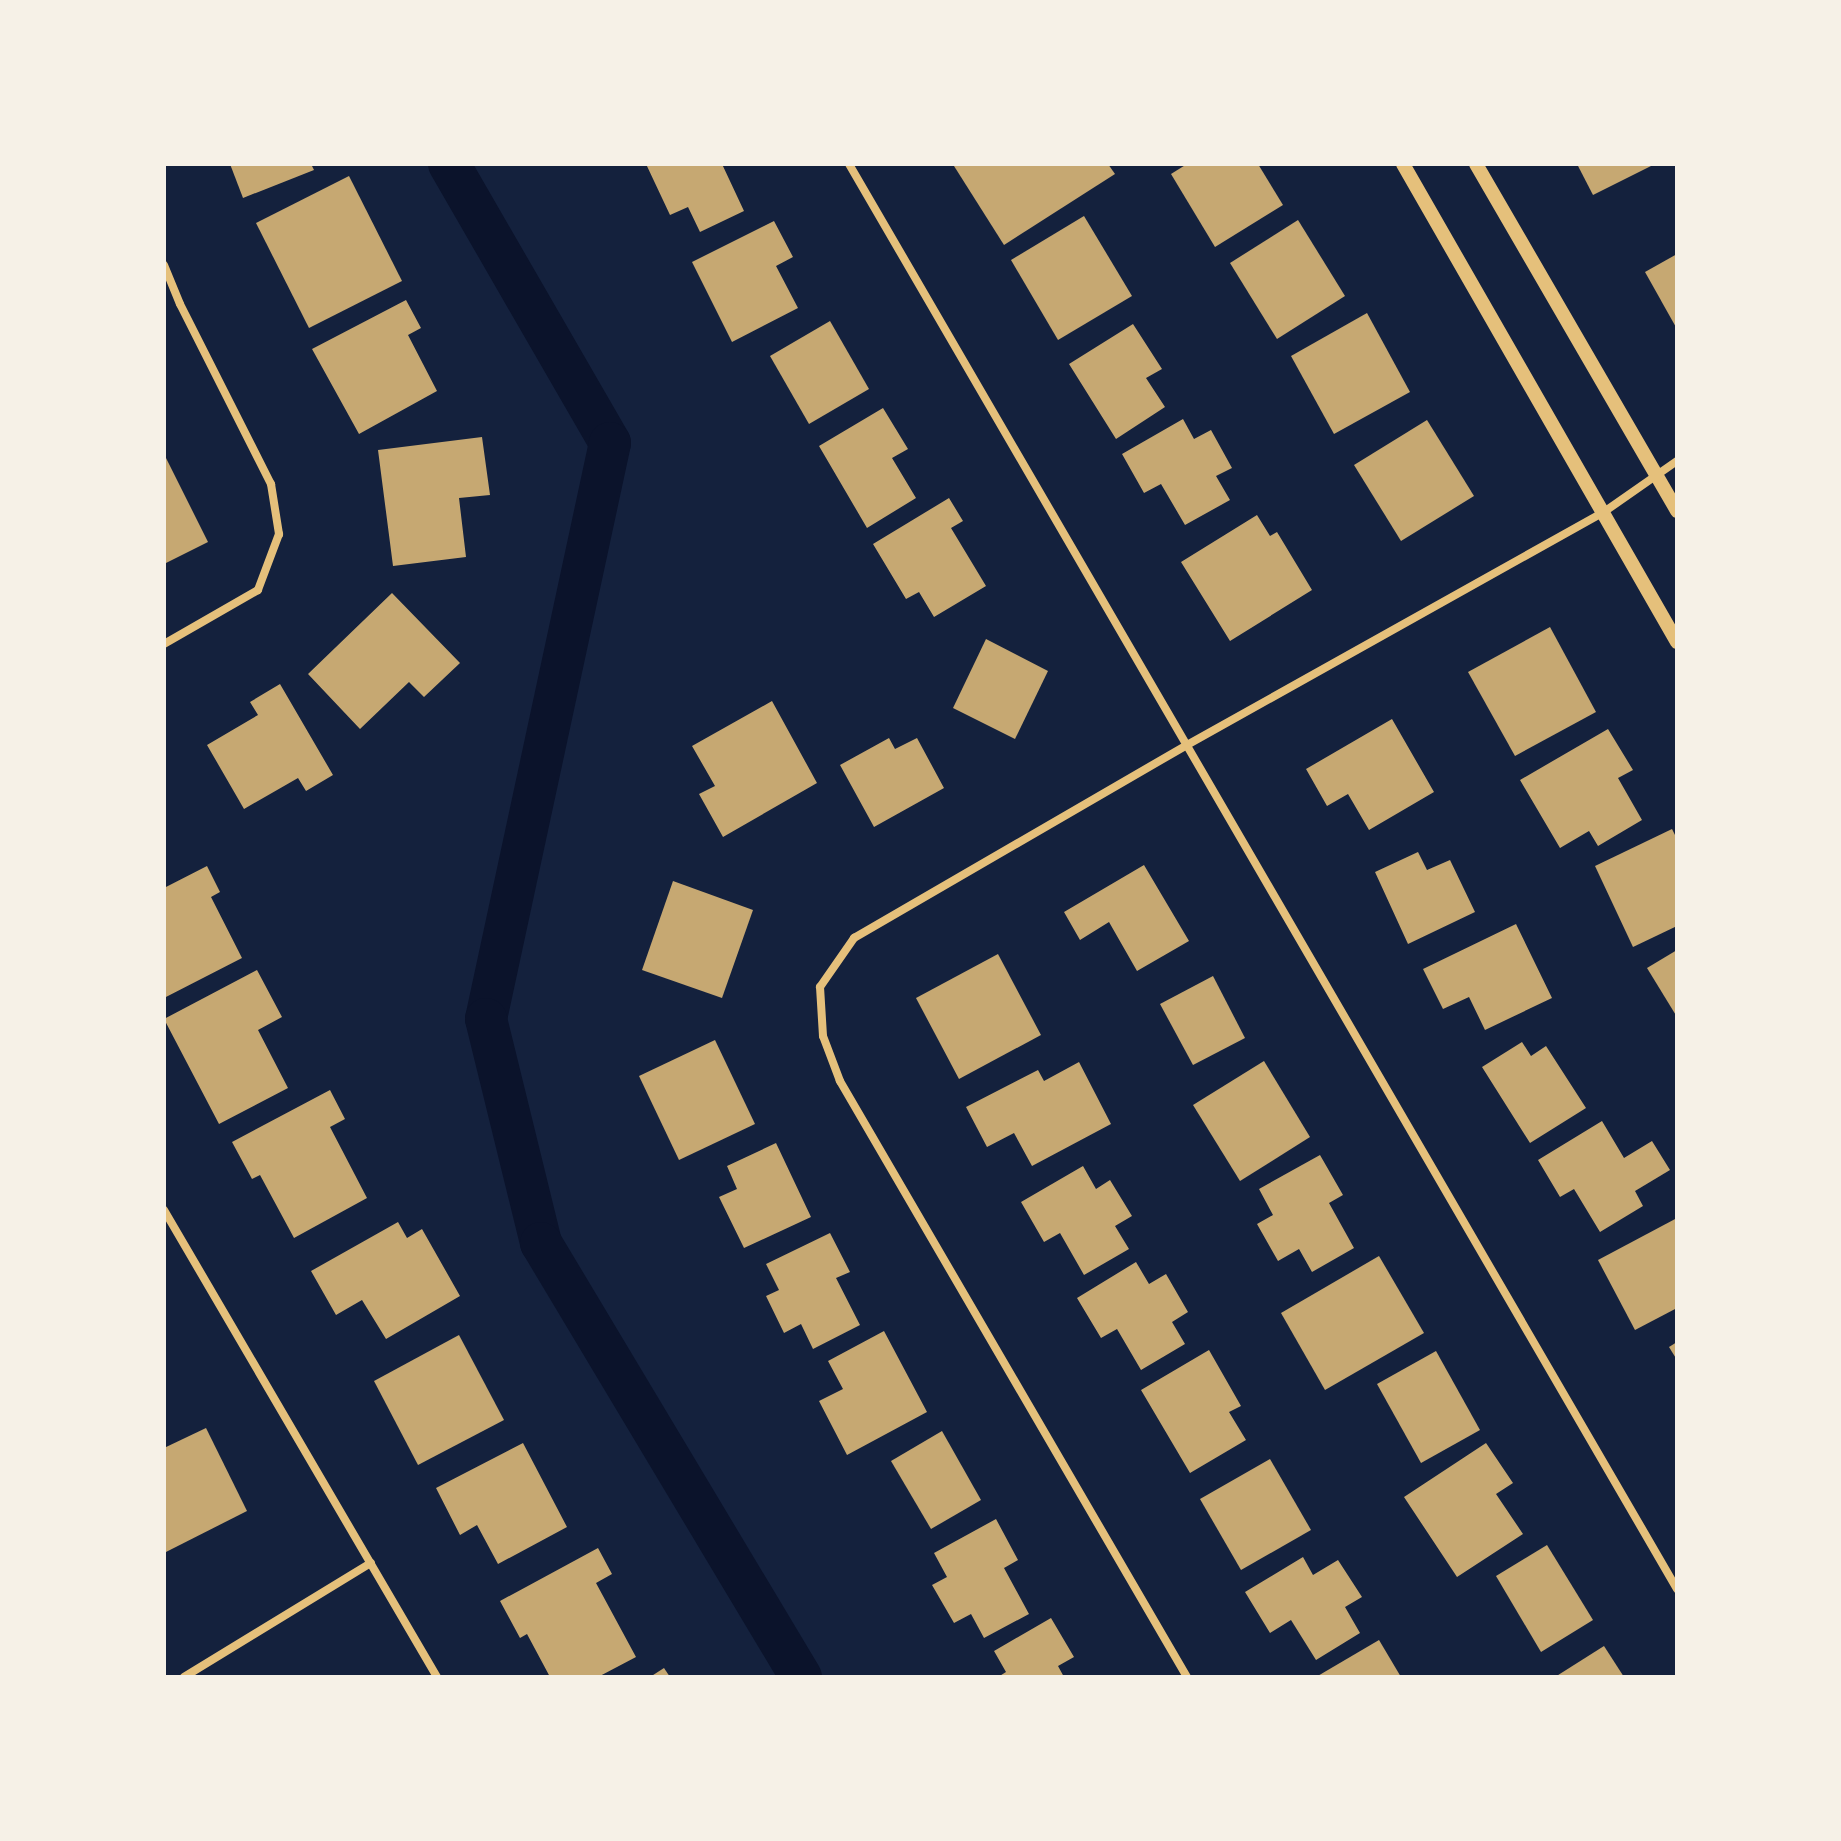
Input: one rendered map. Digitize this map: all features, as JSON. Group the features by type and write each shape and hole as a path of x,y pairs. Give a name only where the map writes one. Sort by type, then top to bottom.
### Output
{"street":[{"path":"849,164 1130,654 1187,745 1677,1589"},
{"path":"1403,164 1677,642"},
{"path":"1476,164 1677,511"},
{"path":"164,265 180,304 271,484 279,534 258,590 164,644"},
{"path":"1187,1677 840,1081 823,1036 820,987 854,938 1187,745 1601,514 1677,461"},
{"path":"164,1210 437,1677"},
{"path":"184,1677 371,1563"}],"building":[{"path":"230,164 311,164 314,170 243,198"},
{"path":"646,164 722,164 744,211 700,232 688,207 670,215"},
{"path":"1108,164 1115,174 1004,245 954,166"},
{"path":"1187,164 1258,164 1283,205 1215,247 1171,174"},
{"path":"1577,164 1655,164 1593,195"},
{"path":"349,176 402,281 309,328 256,223"},
{"path":"1084,216 1132,296 1058,340 1011,260"},
{"path":"1298,220 1345,296 1277,339 1230,263"},
{"path":"774,221 793,257 776,266 798,308 732,342 692,262"},
{"path":"1677,254 1677,329 1645,272"},
{"path":"406,300 421,328 408,335 437,391 359,434 312,349"},
{"path":"1367,313 1410,392 1334,434 1291,356"},
{"path":"830,321 869,389 809,424 770,356"},
{"path":"1133,324 1162,369 1146,378 1165,407 1116,439 1069,364"},
{"path":"883,408 908,449 892,458 916,498 867,528 819,446"},
{"path":"1183,419 1194,439 1211,430 1232,468 1216,476 1230,500 1185,525 1161,484 1144,493 1122,454"},
{"path":"1427,420 1474,496 1401,541 1354,465"},
{"path":"482,437 490,495 459,498 466,557 393,566 378,450"},
{"path":"164,454 208,542 164,564"},
{"path":"949,498 963,521 951,528 986,586 934,617 919,592 906,599 873,544"},
{"path":"1257,515 1270,536 1277,532 1312,590 1230,641 1181,562"},
{"path":"392,593 460,663 424,697 409,682 360,729 308,674"},
{"path":"1550,627 1596,712 1515,756 1468,672"},
{"path":"986,639 1048,671 1015,739 953,708"},
{"path":"280,684 333,775 306,791 298,778 244,809 207,745 258,715 250,702"},
{"path":"772,701 817,783 723,837 699,794 715,786 692,746"},
{"path":"1392,719 1434,792 1369,830 1348,794 1327,806 1306,769"},
{"path":"1608,729 1633,770 1618,778 1642,820 1598,846 1589,831 1560,848 1520,780"},
{"path":"889,738 895,749 917,738 944,788 874,827 840,765"},
{"path":"1672,829 1677,839 1677,926 1633,947 1595,866"},
{"path":"1418,852 1427,870 1450,860 1475,912 1408,944 1375,872"},
{"path":"1144,865 1189,941 1137,971 1109,922 1080,940 1064,912"},
{"path":"207,866 220,892 211,897 242,958 164,998 164,888"},
{"path":"673,881 753,910 722,998 642,970"},
{"path":"1516,924 1552,998 1485,1030 1469,997 1443,1009 1423,969"},
{"path":"1677,950 1677,1017 1647,968"},
{"path":"998,954 1041,1035 959,1079 916,998"},
{"path":"257,970 282,1017 258,1030 288,1088 219,1124 164,1019"},
{"path":"1213,976 1245,1038 1193,1065 1160,1004"},
{"path":"715,1040 755,1124 679,1160 639,1076"},
{"path":"1522,1042 1531,1056 1546,1046 1586,1108 1530,1143 1482,1067"},
{"path":"1264,1061 1310,1137 1240,1181 1193,1105"},
{"path":"1079,1062 1111,1124 1032,1166 1014,1133 987,1147 966,1107 1038,1070 1044,1081"},
{"path":"330,1090 345,1119 330,1127 367,1198 294,1238 260,1175 252,1179 232,1142"},
{"path":"1602,1121 1624,1158 1652,1141 1670,1170 1635,1191 1643,1206 1600,1232 1574,1189 1560,1197 1538,1160"},
{"path":"776,1143 811,1217 744,1248 719,1197 737,1189 727,1166"},
{"path":"1320,1155 1343,1195 1329,1203 1354,1248 1312,1272 1299,1249 1278,1261 1257,1224 1273,1215 1259,1189"},
{"path":"1083,1166 1096,1189 1110,1180 1132,1216 1115,1226 1129,1249 1084,1275 1060,1233 1044,1242 1021,1202"},
{"path":"1677,1218 1677,1308 1635,1330 1598,1260"},
{"path":"398,1222 407,1238 422,1229 460,1296 386,1339 362,1300 336,1315 311,1271"},
{"path":"830,1233 850,1272 836,1278 860,1325 813,1349 801,1324 784,1333 766,1296 779,1290 766,1264"},
{"path":"1379,1256 1424,1333 1325,1390 1281,1313"},
{"path":"1136,1262 1149,1284 1166,1274 1188,1312 1172,1322 1185,1344 1141,1370 1117,1329 1101,1338 1077,1298"},
{"path":"884,1331 927,1412 847,1455 819,1401 843,1389 828,1361"},
{"path":"459,1335 504,1420 418,1465 374,1381"},
{"path":"1677,1342 1677,1360 1669,1347"},
{"path":"1209,1350 1241,1406 1229,1412 1246,1440 1190,1473 1141,1390"},
{"path":"1436,1351 1480,1430 1421,1463 1377,1384"},
{"path":"206,1428 247,1511 164,1553 164,1448"},
{"path":"942,1431 981,1500 931,1529 891,1461"},
{"path":"523,1443 567,1527 498,1564 477,1525 460,1535 436,1488"},
{"path":"1486,1443 1513,1483 1496,1494 1523,1534 1457,1577 1404,1497"},
{"path":"1270,1459 1311,1530 1241,1570 1200,1499"},
{"path":"996,1519 1018,1560 1004,1568 1029,1614 984,1638 971,1614 954,1623 932,1585 947,1577 934,1553"},
{"path":"1547,1545 1593,1620 1541,1652 1496,1576"},
{"path":"598,1548 612,1574 596,1583 636,1657 598,1677 550,1677 527,1634 520,1638 500,1601"},
{"path":"1303,1557 1313,1575 1338,1560 1362,1597 1345,1607 1360,1633 1316,1660 1291,1620 1270,1633 1245,1592"},
{"path":"1051,1618 1074,1657 1058,1666 1064,1677 998,1677 1006,1672 994,1651"},
{"path":"1379,1640 1401,1677 1316,1677"},
{"path":"1604,1646 1624,1677 1555,1677"},
{"path":"664,1668 670,1677 650,1677"}],"waterway":[{"path":"449,164 610,443 486,1019 541,1243 801,1677"}]}
